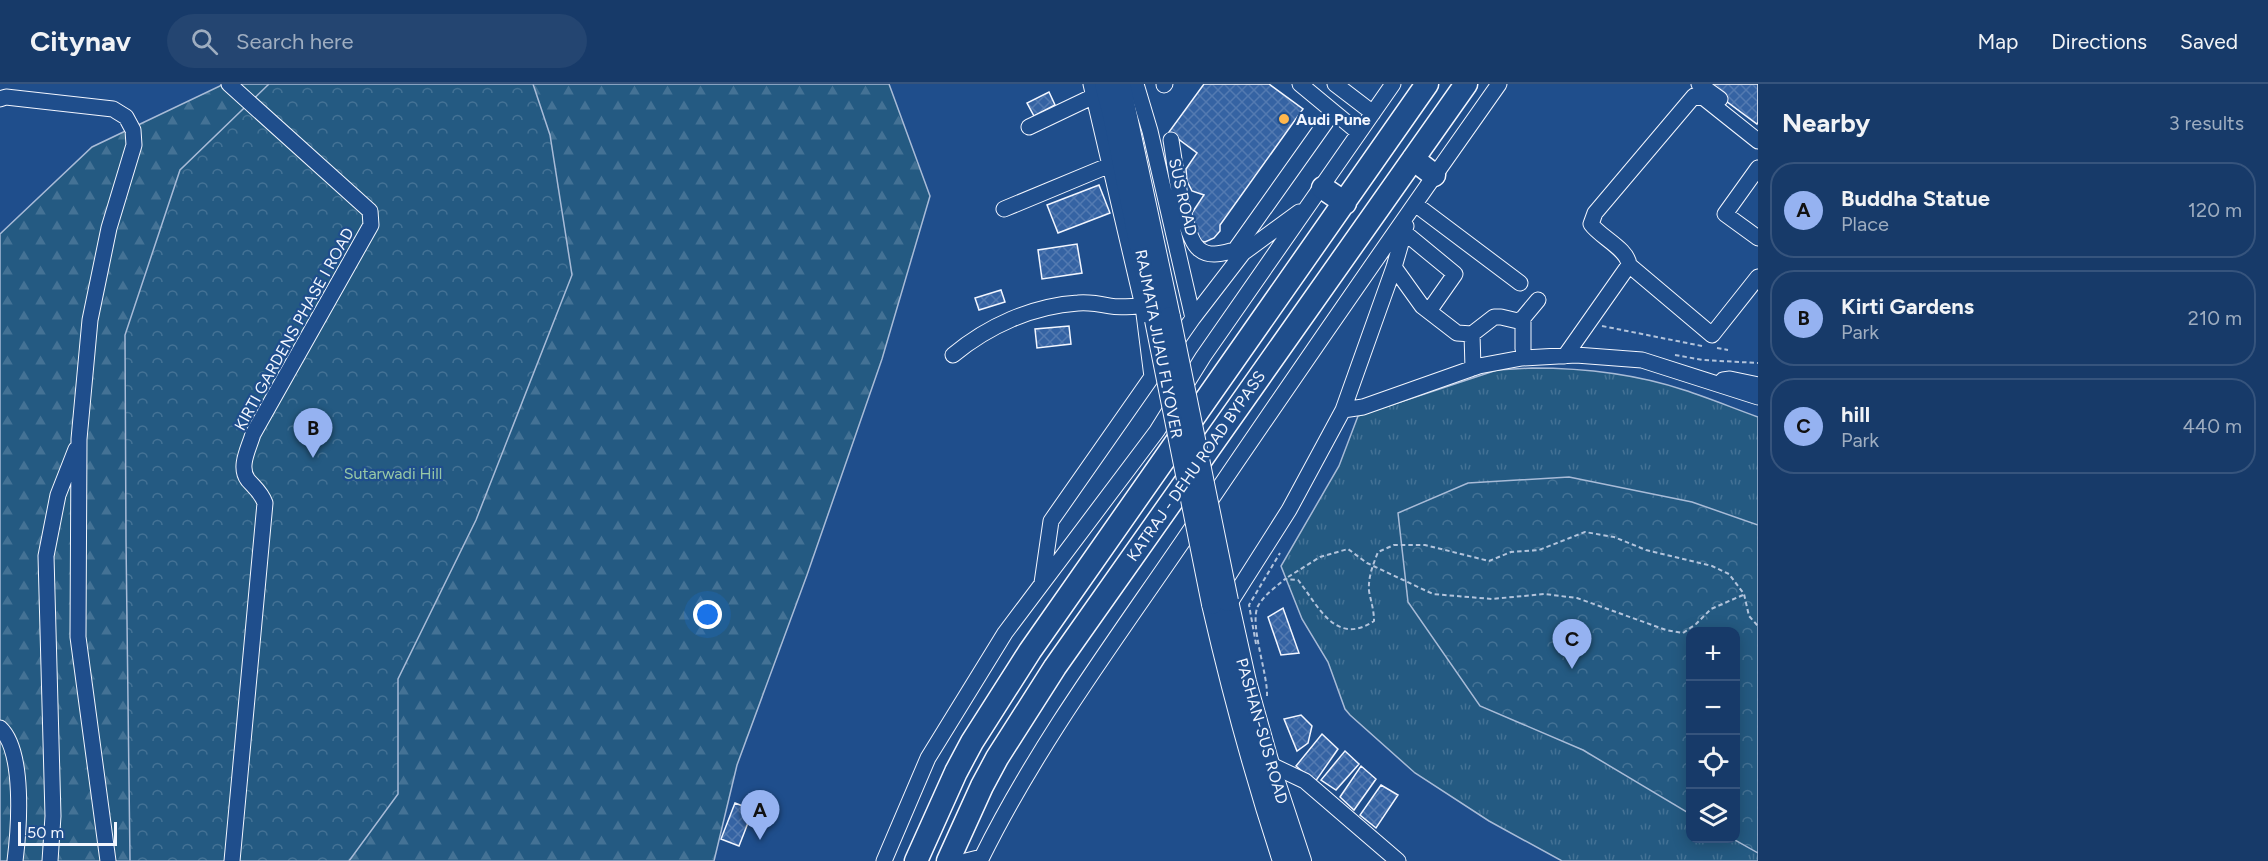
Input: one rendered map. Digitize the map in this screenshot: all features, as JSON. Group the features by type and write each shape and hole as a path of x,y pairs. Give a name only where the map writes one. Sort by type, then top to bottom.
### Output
{"highway":[{"name":"KATRAJ - DEHU ROAD BYPASS","path":"916,861 956,772 990,711 1427,84"},
{"name":"KATRAJ - DEHU ROAD BYPASS","path":"948,861 997,758 1048,677 1466,84"},
{"path":"1413,159 1434,175"},
{"path":"1316,196 1344,203"}],"main road":[{"name":"RAJMATA JIJAU FLYOVER","path":"1120,84 1156,315"},
{"name":"RAJMATA JIJAU FLYOVER","path":"1097,88 1113,115 1222,603"},
{"name":"PASHAN-SUS ROAD","path":"1222,603 1269,764 1301,861"},
{"name":"PASHAN-SUS ROAD","path":"1222,603 1242,730 1283,861"}],"street":[{"name":"KIRTI GARDENS PHASE I ROAD","path":"229,84 370,211 372,218 371,225 253,434 244,468 245,476 259,490 265,503 232,861"},
{"name":"SUS ROAD","path":"1136,84 1150,131 1193,318"},
{"path":"1300,84 1359,132"},
{"path":"1335,84 1373,113"},
{"path":"884,861 928,758 1005,633 1157,431 1203,357 1393,84"},
{"path":"966,861 982,857 1050,736 1498,84"},
{"path":"1699,84 1758,129"},
{"path":"1029,127 1097,88 1110,165 1156,315 1152,377"},
{"path":"1758,141 1704,98 1694,96 1595,213 1591,224 1596,231 1626,254 1629,265 1713,335 1758,277"},
{"path":"0,99 6,97 113,109 126,117 133,130 134,145 109,228 90,320 79,439 78,637 108,861"},
{"path":"1171,140 1188,235 1199,250 1214,255 1235,250 1334,112"},
{"path":"1004,209 1110,165"},
{"path":"1758,168 1725,214 1758,238"},
{"path":"1041,585 1051,521 1193,318 1243,253 1316,196"},
{"path":"1222,603 1249,576 1289,510 1342,410 1394,267 1412,210"},
{"path":"1412,210 1472,258"},
{"path":"1412,210 1520,283"},
{"path":"1404,232 1455,274 1429,311"},
{"path":"1565,356 1629,265"},
{"path":"1394,267 1422,306 1456,333 1472,334 1494,317 1518,321 1538,300"},
{"path":"953,355 974,337 1023,315 1079,302 1103,304 1156,315"},
{"path":"1523,318 1523,349"},
{"path":"1472,334 1473,368"},
{"path":"1342,410 1363,407 1473,368 1522,358 1565,356 1642,360 1758,397"},
{"path":"1709,382 1730,379 1758,385"},
{"path":"50,861 53,816 46,556 58,495 79,439"},
{"path":"0,728 8,735 18,779 19,828 15,861"},
{"path":"1269,764 1305,781 1398,861"}],"path":[{"path":"1587,324 1704,346"},
{"path":"1716,348 1728,351"},
{"path":"1671,355 1703,360 1758,363"},
{"path":"1285,579 1298,580 1317,608 1330,622 1347,630 1363,628 1374,621 1374,609 1369,592 1370,574 1378,552 1394,545 1425,545 1489,561 1511,552 1539,550 1586,532 1614,537 1646,550 1712,566 1730,574 1744,594 1749,616 1758,626"},
{"path":"1285,545 1249,605 1265,704 1268,691 1257,631 1257,608 1268,593 1285,579 1320,558 1348,549 1373,566 1433,594 1492,599 1544,594 1577,598 1666,630 1683,633 1711,609 1744,594"}],"green space":[{"name":"Sutarwadi Hill","path":"224,84 889,84 930,196 882,359 807,575 737,765 714,861 0,861 0,234 92,147"},
{"path":"269,84 533,84 550,135 572,275 476,520 398,679 398,794 349,861 130,861 125,335 180,170"},
{"path":"1551,368 1628,376 1666,384 1758,417 1758,861 1562,861 1489,821 1415,773 1350,715 1345,709 1328,662 1302,619 1281,566 1339,466 1358,416 1497,370"},
{"path":"1569,477 1692,502 1758,525 1758,853 1740,843 1740,627 1686,627 1686,812 1583,750 1480,706 1408,602 1398,513 1468,483"}],"building":[{"path":"1204,84 1269,84 1303,109 1220,225 1220,231 1214,238 1205,242 1197,240 1190,216 1204,195 1192,191 1187,181 1186,169 1197,153 1169,132"},
{"path":"1703,84 1758,84 1757,124"},
{"path":"1049,92 1055,105 1034,116 1027,103"},
{"path":"1099,185 1110,213 1058,233 1047,205"},
{"path":"1077,244 1082,273 1042,279 1038,250"},
{"path":"1001,290 1005,302 979,310 975,298"},
{"path":"1069,326 1071,344 1037,348 1035,329"},
{"path":"1283,608 1299,653 1281,655 1268,617"},
{"path":"1301,715 1312,726 1308,743 1297,751 1284,719"},
{"path":"1322,734 1338,749 1315,782 1296,766"},
{"path":"1345,751 1359,764 1336,790 1321,780"},
{"path":"1361,766 1376,779 1354,810 1340,797"},
{"path":"1381,785 1398,795 1376,828 1360,815"},
{"path":"735,803 753,810 739,846 721,839"}],"place":[{"name":"Audi Pune","path":"1284,119"},
{"name":"Kirti Gardens","path":"313,458"},
{"name":"hill","path":"1572,669"},
{"name":"Buddha Statue","path":"760,840"}]}
